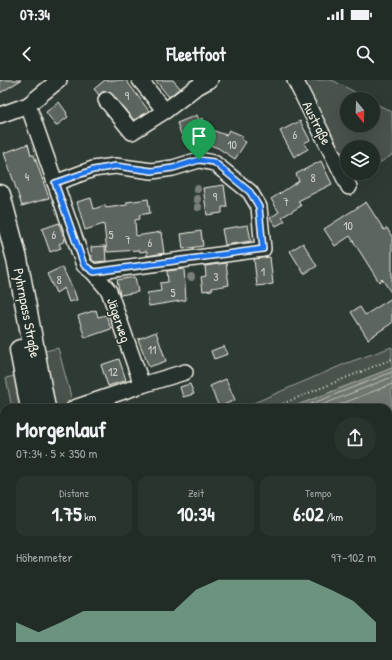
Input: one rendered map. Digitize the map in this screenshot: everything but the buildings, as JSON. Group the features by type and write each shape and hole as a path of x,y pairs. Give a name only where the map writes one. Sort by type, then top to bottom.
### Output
{"main road":[{"name":"Pyhrnpass Straße","path":"0,195 17,260 44,404"},
{"name":"Pyhrnpass Straße","path":"0,248 30,404"}],"street":[{"path":"0,115 28,104 59,80"},
{"path":"140,80 165,111"},
{"path":"106,100 132,132 165,111 192,84 210,80"},
{"name":"Austraße","path":"295,80 349,187"},
{"name":"Jägerweg","path":"28,104 84,265 94,272 109,291 142,385"},
{"path":"55,183 93,170 116,166 152,171 173,168 199,160 214,162 250,192 259,207 263,249 94,272"},
{"path":"86,404 185,372"}],"path":[{"path":"282,404 392,359"}],"shaded area":[{"path":"297,80 332,80 355,92 340,92 340,132 380,132 380,106 392,112 392,155 380,163 380,140 340,140 340,160"},
{"path":"392,347 392,368 300,404 251,404 347,363"},
{"path":"58,348 73,404 55,404 45,351"},
{"path":"18,375 23,404 11,404 6,378"}],"water":[{"path":"392,368 392,404 300,404"}],"route":[{"path":"199,160 214,162 250,192 259,207 263,249 94,272 89,270 84,265 55,183 93,170 116,166 152,171 173,168 199,160"}]}
